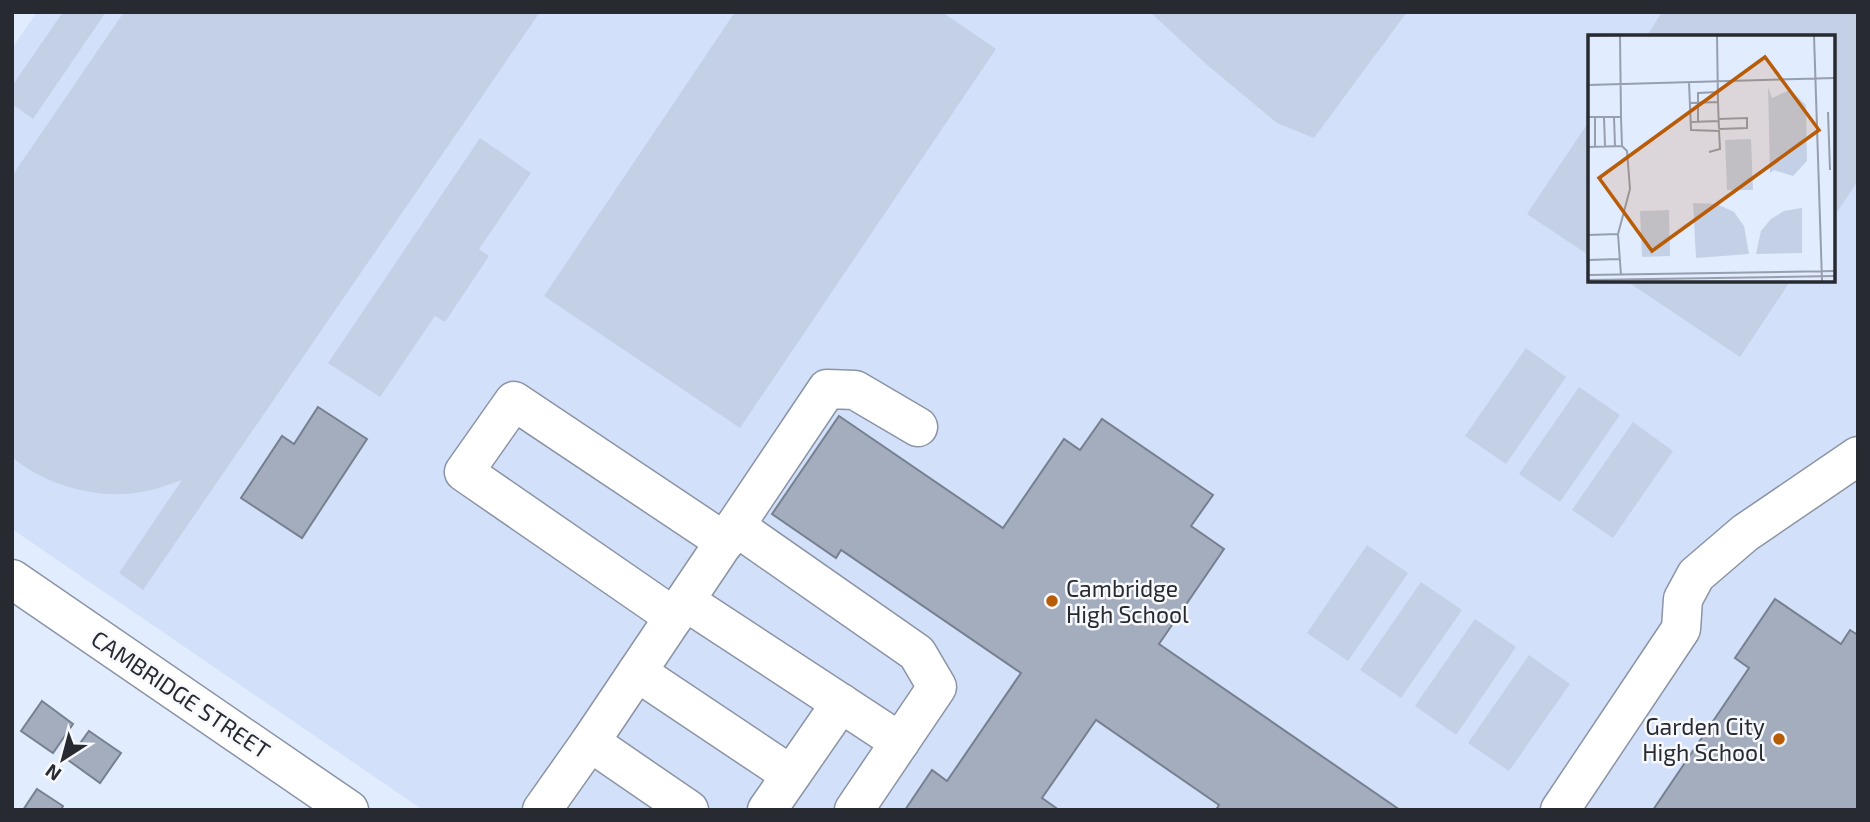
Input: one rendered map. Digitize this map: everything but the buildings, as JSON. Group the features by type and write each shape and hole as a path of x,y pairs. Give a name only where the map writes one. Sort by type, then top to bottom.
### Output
{"street":[{"path":"542,810 590,743 827,389 855,390 918,427"},
{"path":"854,810 900,743 937,687 917,653 514,401 464,472 679,609 841,704 900,743"},
{"path":"1560,810 1681,629 1683,599 1696,575 1745,533 1858,456"},
{"name":"CAMBRIDGE STREET","path":"12,579 349,810"},
{"path":"637,672 791,775"},
{"path":"767,810 841,704"},
{"path":"590,743 689,810"}],"shaded area":[{"path":"37,12 1858,12 1858,810 423,810 12,529 12,48"},
{"path":"63,12 106,12 33,119 12,104 12,86"},
{"path":"124,12 540,12 143,590 119,573 182,480 133,493 96,493 59,484 26,468 12,457 12,176"},
{"path":"735,12 942,12 996,49 740,428 544,296"},
{"path":"1150,12 1407,12 1314,138 1277,123 1206,64"},
{"path":"1662,12 1858,12 1858,181 1835,215 1835,35 1647,35"},
{"path":"1588,123 1588,255 1527,214"},
{"path":"480,138 531,173 479,249 489,256 445,322 435,316 380,397 328,363"},
{"path":"1628,282 1790,282 1740,357"},
{"path":"1526,348 1566,377 1506,464 1465,436"},
{"path":"1579,387 1620,415 1560,502 1519,474"},
{"path":"1633,422 1673,451 1613,538 1572,510"},
{"path":"1367,545 1408,573 1348,661 1307,633"},
{"path":"1421,582 1462,610 1401,698 1360,670"},
{"path":"1475,619 1516,647 1456,735 1415,706"},
{"path":"1529,655 1570,684 1509,771 1468,743"}],"place":[{"name":"Cambridge High School","path":"1052,601"},
{"name":"Garden City High School","path":"1779,739"}]}
